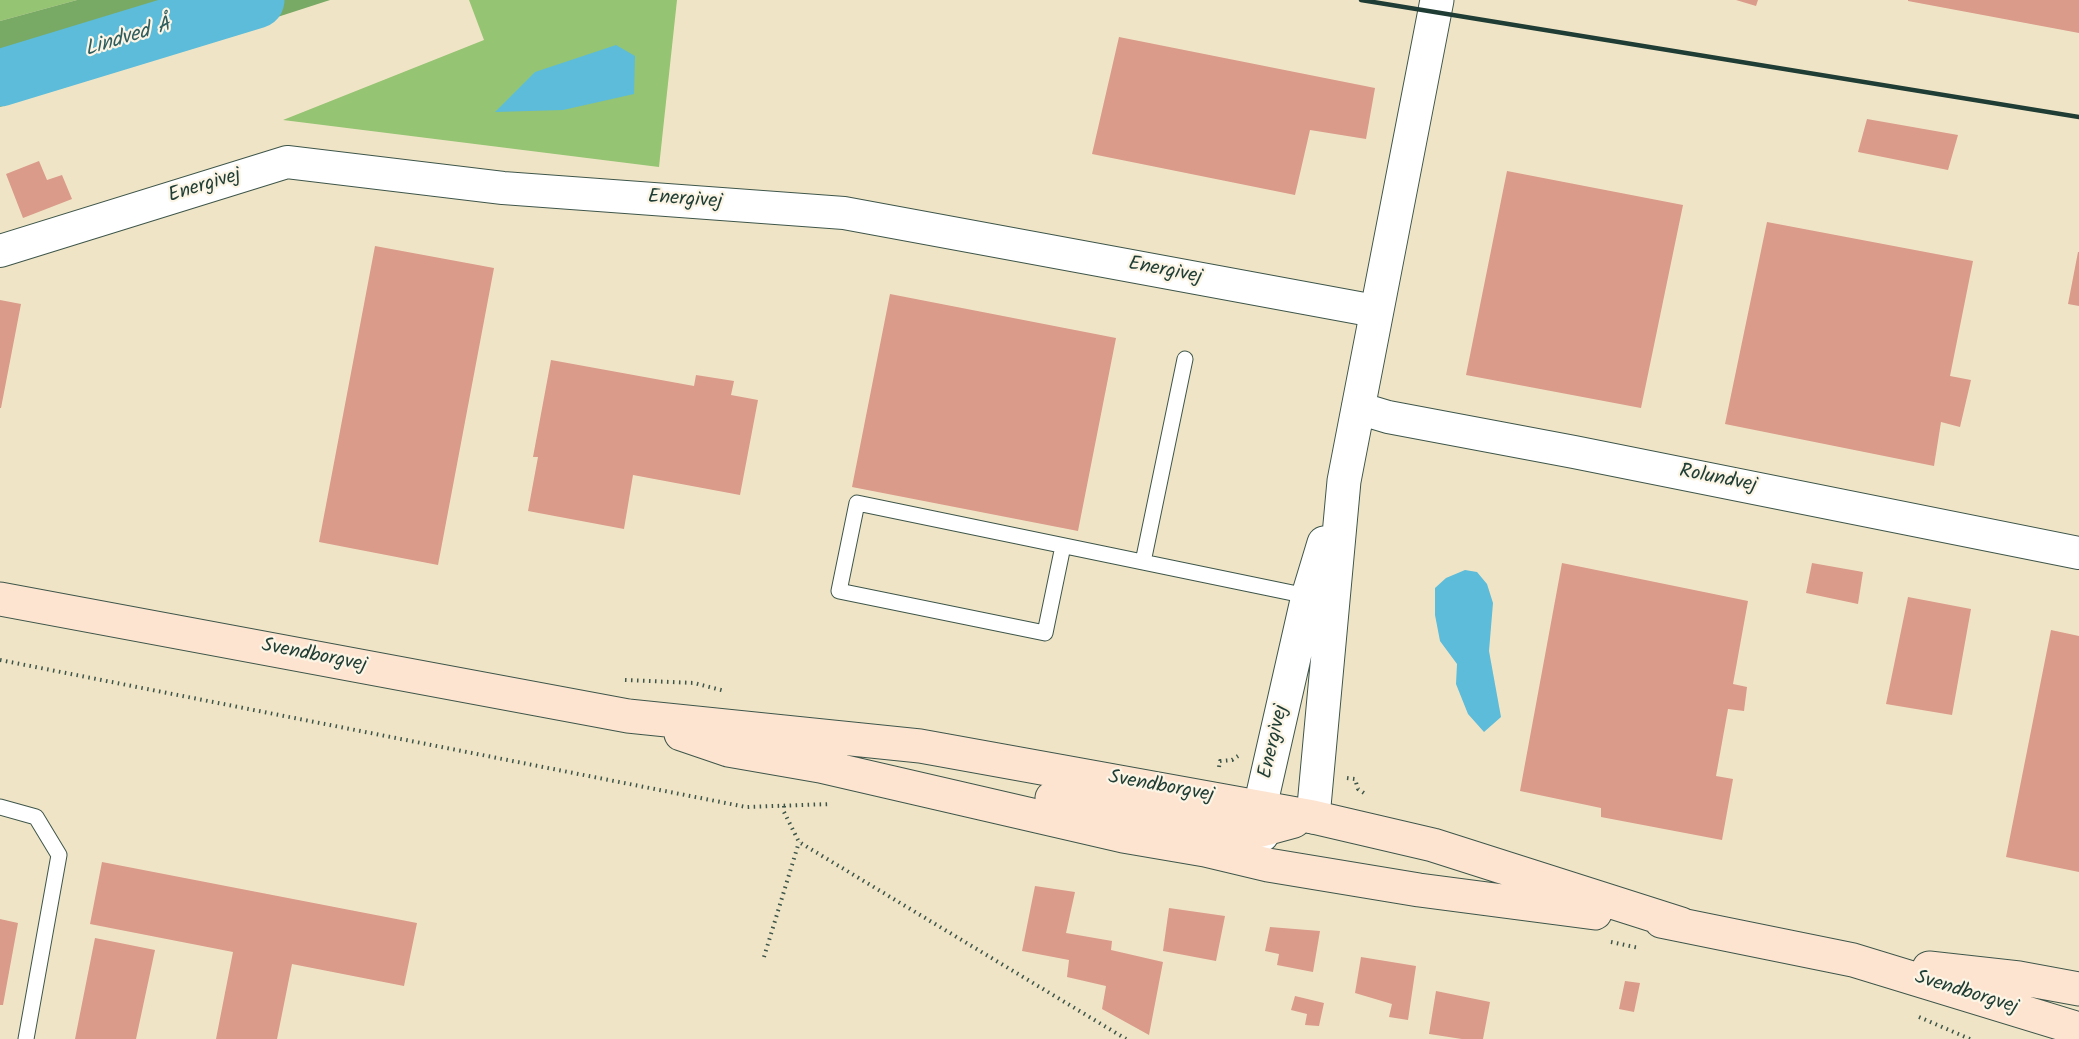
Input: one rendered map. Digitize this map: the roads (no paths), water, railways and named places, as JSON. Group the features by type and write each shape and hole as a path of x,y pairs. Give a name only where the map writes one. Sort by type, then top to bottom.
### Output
{"main road":[{"name":"Svendborgvej","path":"0,598 628,716 920,746 1213,797 1260,819 1313,816 1432,845 1681,924"},
{"name":"Svendborgvej","path":"628,716 728,750 820,766 1123,836 1205,850 1268,865 1419,890 1681,924 1853,960 2079,1029"},
{"path":"820,766 1030,794 1209,826 1260,819"},
{"name":"Svendborgvej","path":"1853,960 2019,978 2079,989"}],"street":[{"name":"Energivej","path":"1268,865 1260,819 1320,599 1437,0"},
{"name":"Energivej","path":"0,251 287,162 512,188 844,213 1376,311"},
{"name":"Rolundvej","path":"1358,408 1388,417 2079,553"},
{"name":"Energivej","path":"1313,816 1320,599"}],"lane":[{"path":"1143,562 1185,359"},
{"path":"1063,546 1045,633 839,591 857,504 1143,562 1320,599"},
{"path":"0,807 36,817 59,855 26,1039"}],"water":[{"path":"616,45 635,56 634,94 563,110 495,112 535,72"},
{"path":"1465,570 1477,572 1487,584 1493,603 1489,651 1501,717 1484,732 1468,714 1456,684 1457,664 1440,641 1435,615 1435,588 1446,578"}],"waterway":[{"name":"Lindved Å","path":"0,78 256,0"}],"railway":[{"path":"1361,0 2079,117"}]}
